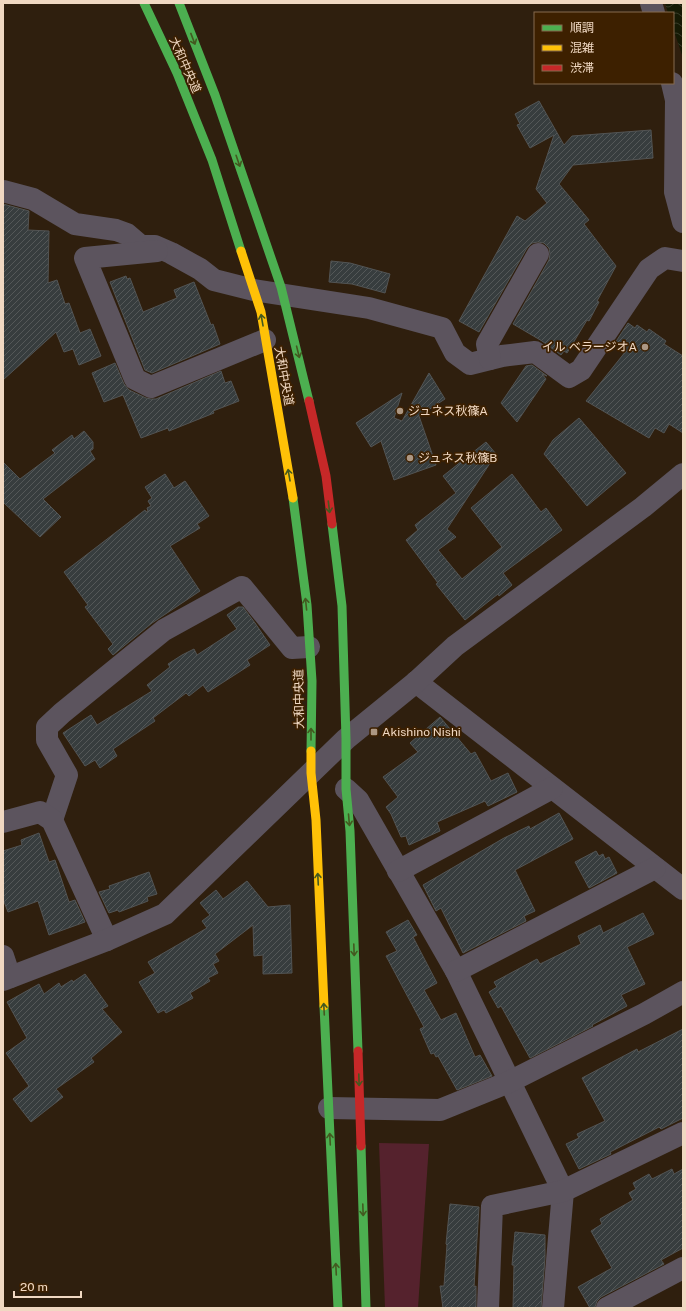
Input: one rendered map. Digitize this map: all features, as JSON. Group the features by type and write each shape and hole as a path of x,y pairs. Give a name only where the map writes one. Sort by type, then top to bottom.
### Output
{"street":[{"name":"大和中央道","path":"144,3 177,73 212,160 261,312 294,503 307,605 312,681 311,773 316,820 338,1308"},
{"name":"大和中央道","path":"179,3 218,102 283,295 326,476 342,606 346,789 360,1109 366,1308"},
{"path":"672,84 676,100 675,192 683,222"},
{"path":"3,191 33,199 75,224 116,230 127,234 141,246 155,246 164,250 200,269 214,280 254,290 369,308 442,328 455,353 470,364 502,356 535,352 569,376 581,370 649,269 665,258 683,261"},
{"path":"164,250 85,258 135,379 151,387 265,340"},
{"path":"490,359 487,344 538,254"},
{"path":"3,956 7,978 107,940 165,914 346,739 416,682 455,646 643,507 683,474"},
{"path":"52,820 67,775 47,740 47,728 62,713 164,630 242,586 292,648 309,647"},
{"path":"416,682 683,889"},
{"path":"398,871 552,788"},
{"path":"346,789 358,800 456,971 563,1191 553,1308"},
{"path":"3,822 40,812 52,820 107,940"},
{"path":"350,856 358,845 365,840 375,838 382,842"},
{"path":"456,971 655,868"},
{"path":"329,1108 440,1110 509,1082 644,1014 683,992"},
{"path":"488,1308 492,1206 563,1191 683,1133"},
{"path":"608,1308 683,1268"}],"shaded area":[{"path":"379,1143 429,1144 418,1308 385,1308"}],"water":[{"path":"665,3 683,3 683,58 674,31 674,12 668,12"}],"building":[{"path":"539,101 564,145 572,136 651,130 653,158 573,165 559,184 589,220 584,224 616,266 597,301 599,302 589,321 587,320 567,353 564,351 561,355 542,341 513,324 549,260 549,248 544,243 532,243 527,248 479,332 459,321 517,216 525,221 547,203 536,189 554,135 530,148 517,125 520,124 515,114"},
{"path":"3,204 29,211 28,230 49,231 48,283 57,280 65,304 69,303 80,333 90,329 101,356 79,365 73,349 64,352 56,332 3,380"},
{"path":"331,261 350,263 390,274 385,293 352,284 329,282"},
{"path":"126,276 127,279 130,278 143,312 177,298 174,290 194,282 211,325 213,324 220,344 152,373 145,370 110,282"},
{"path":"628,323 635,328 637,325 647,332 649,329 666,341 664,344 683,356 683,433 669,424 664,433 655,428 649,438 586,401 626,351 615,343"},
{"path":"115,363 124,384 129,390 146,398 156,399 221,371 225,383 231,381 239,401 169,431 168,428 141,438 123,395 104,402 92,373"},
{"path":"532,365 547,376 542,374 546,379 517,422 501,403 526,366"},
{"path":"429,373 445,399 419,416 436,465 394,480 381,441 371,447 356,423 402,393 394,418 402,421"},
{"path":"579,418 626,473 587,506 544,454 553,440"},
{"path":"84,431 93,442 93,449 90,451 95,459 43,499 61,517 40,537 3,502 3,462 20,479 55,453 52,450 72,435 74,439"},
{"path":"486,442 496,454 447,529 456,537 438,550 462,579 502,547 471,508 512,474 541,512 546,508 562,530 503,573 512,585 465,620 436,584 438,583 406,540 418,530 415,525 456,493 443,476"},
{"path":"165,474 174,488 185,481 209,516 197,524 200,528 170,546 200,591 152,623 113,655 108,649 113,644 85,607 88,605 64,572 145,510 146,512 148,511 147,508 151,506 148,501 152,498 145,487"},
{"path":"238,607 243,607 270,645 247,660 250,665 208,692 203,685 189,696 186,693 153,718 155,721 113,749 117,756 100,768 95,760 85,766 63,733 91,715 97,725 152,691 147,685 170,667 168,664 194,649 197,655 237,629 227,615"},
{"path":"440,717 471,754 475,752 491,781 508,773 517,792 488,806 485,801 437,822 440,831 409,845 406,836 401,837 391,814 386,807 398,797 383,777 418,752 410,743"},
{"path":"559,813 573,839 515,870 535,911 524,916 526,921 463,953 441,908 436,911 423,885 504,838 529,826 530,829"},
{"path":"39,833 49,862 55,860 69,902 75,900 85,922 49,935 38,901 8,912 3,899 3,851 22,845 21,840"},
{"path":"596,851 599,856 603,854 605,859 609,857 617,873 589,888 575,862"},
{"path":"149,872 157,894 147,897 148,901 119,912 118,910 109,913 99,892 110,889 109,886"},
{"path":"247,881 268,907 290,905 292,973 263,974 263,955 254,956 253,925 215,954 219,961 213,964 218,973 208,978 210,981 190,993 193,998 166,1013 164,1010 158,1013 139,982 155,973 148,962 207,928 202,921 210,915 200,903 216,890 223,899"},
{"path":"643,913 654,934 627,947 645,984 621,995 627,1006 592,1025 593,1026 530,1058 501,1006 498,1008 489,992 497,987 494,982 537,959 540,964 581,944 578,936 600,925 603,933"},
{"path":"408,920 417,935 413,937 437,983 424,990 441,1020 456,1013 475,1057 480,1055 492,1076 457,1090 438,1056 436,1057 434,1053 431,1054 420,1029 424,1027 386,956 397,951 386,932"},
{"path":"85,974 108,1006 102,1009 122,1032 91,1058 94,1062 56,1089 63,1097 31,1122 13,1099 29,1086 6,1053 27,1038 7,1002 39,984 44,994 59,983 61,987 72,980 73,982"},
{"path":"683,1029 683,1118 661,1129 659,1127 610,1152 611,1154 579,1169 566,1144 579,1138 577,1134 605,1121 582,1078 637,1049 638,1052"},
{"path":"672,1169 674,1174 683,1169 683,1248 661,1260 664,1264 601,1297 597,1301 595,1307 590,1308 578,1287 612,1268 591,1231 602,1224 600,1219 633,1200 629,1193 636,1189 633,1183 649,1174 652,1179"},
{"path":"450,1204 479,1207 474,1287 476,1286 476,1308 443,1308 440,1286 444,1286"},
{"path":"515,1232 545,1235 545,1258 541,1308 513,1308 514,1265 512,1265"}],"traffic: fast":[{"path":"144,3 177,73 212,160 241,251"},
{"path":"179,3 215,95 281,287 309,401"},
{"path":"293,498 307,605 312,681 311,751"},
{"path":"332,524 342,606 346,789 350,831 358,1051"},
{"path":"324,1006 338,1308"},
{"path":"361,1146 366,1308"}],"traffic: slow":[{"path":"241,251 261,312 293,498"},
{"path":"311,751 311,773 316,820 324,1006"}],"traffic: jam":[{"path":"309,401 326,476 332,524"},
{"path":"358,1051 361,1146"}],"place":[{"name":"イル ベラージオA","path":"645,347"},
{"name":"ジュネス秋篠A","path":"400,411"},
{"name":"ジュネス秋篠B","path":"410,458"},
{"name":"Akishino Nishi","path":"374,732"}]}
